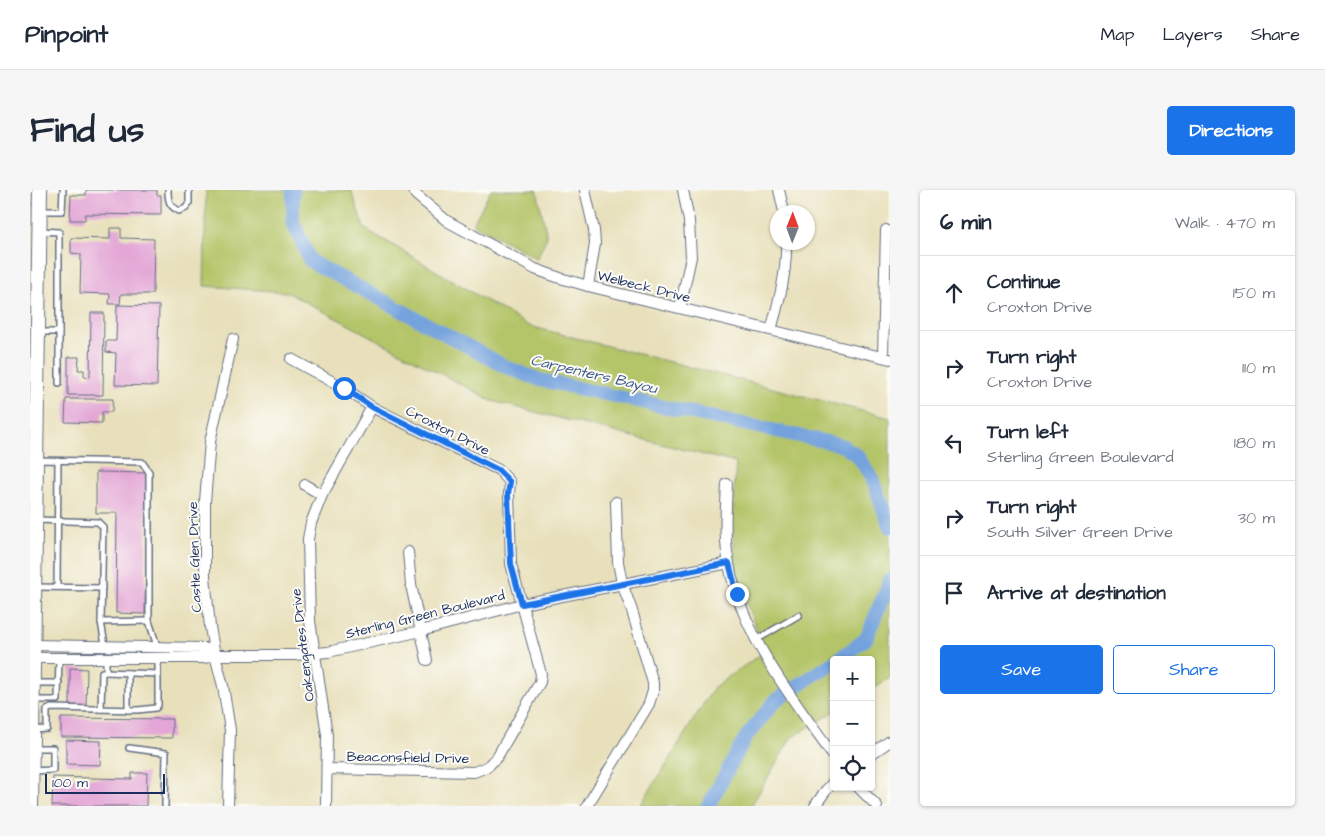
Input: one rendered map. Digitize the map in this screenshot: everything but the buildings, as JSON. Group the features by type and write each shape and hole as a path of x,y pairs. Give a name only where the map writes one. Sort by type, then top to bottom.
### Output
{"main road":[{"path":"31,806 40,190"}],"street":[{"name":"Welbeck Drive","path":"413,190 416,195 447,221 535,269 588,286 887,358"},
{"path":"585,190 594,230 595,244 588,286"},
{"path":"680,308 691,257 689,221 682,190"},
{"path":"779,190 782,205"},
{"path":"886,230 887,358"},
{"path":"771,330 786,267 786,250"},
{"name":"Castle Glen Drive","path":"228,806 230,730 223,686 215,655 205,576 205,491 210,442 233,339"},
{"name":"Croxton Drive","path":"291,358 344,388 372,407 498,470 510,482 508,494 511,564 522,604"},
{"name":"Oakengates Drive","path":"326,806 328,736 310,621 307,554 311,523 322,495 372,407"},
{"path":"727,484 725,526 729,563 737,594 756,640 768,662 830,751"},
{"path":"305,485 322,495"},
{"path":"587,806 649,704 653,691 649,668 622,583 618,562 616,502"},
{"path":"408,552 411,585 427,660"},
{"name":"Sterling Green Boulevard","path":"34,651 59,658 204,658 215,655 294,655 316,653 421,631 522,604 729,563"},
{"name":"Beaconsfield Drive","path":"327,769 474,772 487,767 498,757 540,682 541,674 522,604"},
{"name":"Sterling Green Boulevard","path":"34,651 104,645 156,646 204,648 215,655"},
{"path":"156,646 158,658"},
{"path":"875,751 890,741"},
{"path":"816,806 830,786"},
{"path":"862,791 876,806"}],"lane":[{"path":"39,211 62,211 63,190"},
{"path":"168,190 168,202 172,207 179,210 186,208 189,203 189,190"},
{"path":"39,231 59,232 60,383"},
{"path":"38,332 59,332"},
{"path":"36,460 142,462 149,472 149,622 156,646"},
{"path":"57,588 58,461"},
{"path":"36,520 98,522 103,527 101,622 104,645"},
{"path":"34,587 102,588"},
{"path":"756,640 798,615"},
{"path":"101,622 149,622"},
{"path":"33,700 58,700 59,658"},
{"path":"106,658 106,672"},
{"path":"32,730 47,729 47,710 156,708 158,705 158,658"},
{"path":"101,709 102,672 158,674"},
{"path":"128,673 128,710"},
{"path":"33,683 59,683"},
{"path":"32,748 53,748 53,770 32,771"},
{"path":"129,748 166,754 165,806"}],"green space":[{"path":"206,190 351,190 364,228 529,326 890,418 890,678 875,687 875,656 830,656 830,714 791,738 751,806 640,806 714,687 767,650 745,600 736,562 733,529 736,463 492,401 287,292 204,286"},
{"path":"491,190 537,190 547,237 537,258 473,224"}],"waterway":[{"name":"Carpenters Bayou","path":"293,190 293,222 310,261 508,368 540,380 841,445 857,455 872,478 890,527"},
{"name":"Carpenters Bayou","path":"843,656 866,639 890,580"},
{"name":"Carpenters Bayou","path":"708,806 746,737 776,700 830,665"}],"route":[{"path":"344,388 372,407 504,474 510,482 508,494 511,564 522,604 729,563 737,594"}]}
